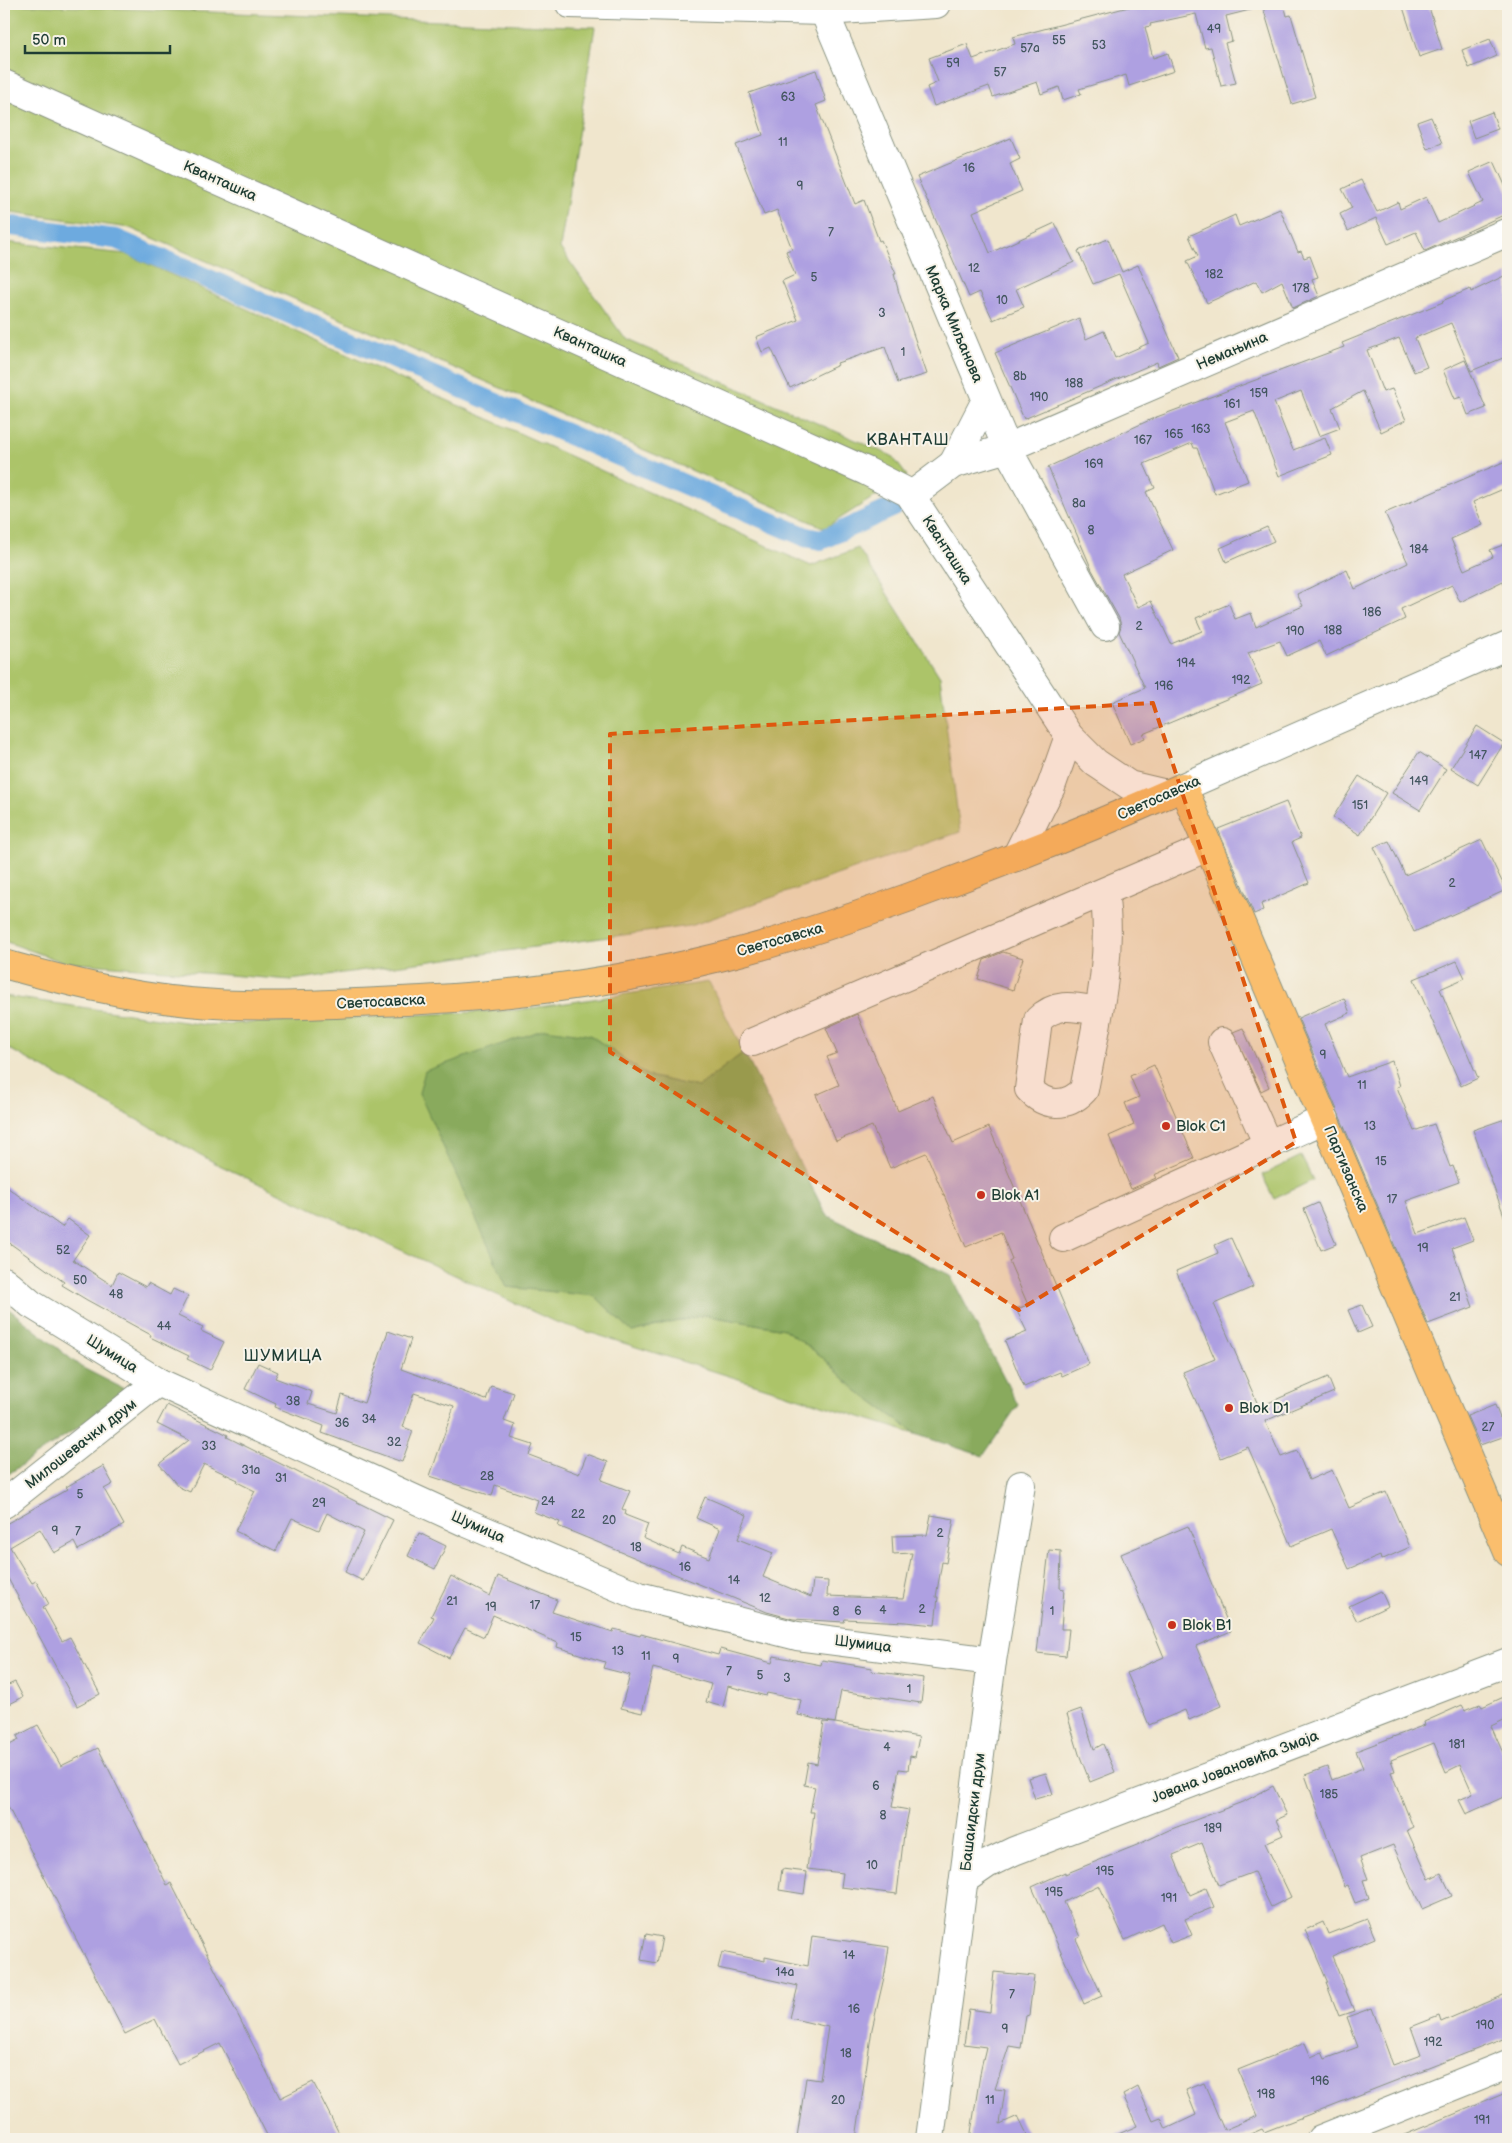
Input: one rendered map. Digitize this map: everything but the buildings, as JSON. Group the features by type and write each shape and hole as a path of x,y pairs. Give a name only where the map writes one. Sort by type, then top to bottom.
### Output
{"main road":[{"name":"Партизанска","path":"1175,791 1208,847 1508,1552"},
{"name":"Светосавска","path":"4,964 97,988 188,1002 231,1005 331,1004 428,1000 498,994 607,980 722,957 826,927 1016,857 1175,791"}],"street":[{"path":"570,4 824,11 936,4"},
{"name":"Марка Миљанова","path":"824,11 1007,448 1106,626"},
{"name":"Кванташка","path":"4,84 866,471 912,496 1069,736 1096,763 1129,785 1175,791"},
{"name":"Немањина","path":"912,496 954,464 1007,448 1508,232"},
{"name":"Немањина","path":"954,464 986,400"},
{"name":"Светосавска","path":"1175,791 1508,645"},
{"path":"1016,857 1051,787 1069,736"},
{"path":"753,1042 1208,847"},
{"path":"1098,1011 1108,953 1104,892"},
{"path":"1222,1042 1268,1145"},
{"path":"1063,1238 1325,1119"},
{"name":"Шумица","path":"4,1281 31,1304 158,1382 467,1522 639,1596 797,1636 992,1661"},
{"name":"Милошевачки друм","path":"4,1504 158,1382"},
{"name":"Башаидски друм","path":"930,2139 992,1661 1020,1485"},
{"name":"Јована Јовановића Змаја","path":"965,1879 987,1864 1014,1851 1508,1662"},
{"path":"1321,2139 1508,2064"}],"highlighted area":[{"path":"1153,703 1296,1142 1019,1310 610,1052 610,734"}],"green space":[{"path":"4,4 595,27 560,248 625,339 892,456 907,476 825,528 130,228 4,211"},
{"path":"4,242 126,254 811,566 858,548 940,677 960,832 690,926 291,980 63,962 4,941"},
{"path":"709,982 744,1052 698,1087 648,1076 590,1035 507,1287 595,1296 632,1332 704,1315 784,1329 820,1355 856,1390 918,1435 553,1321 217,1164 4,1046 4,996 205,1025 518,1010"},
{"path":"545,1029 590,1035 648,1076 698,1087 744,1052 826,1215 950,1275 1018,1405 983,1456 918,1435 856,1390 820,1355 784,1329 704,1315 632,1332 595,1296 507,1287 419,1093 425,1071"},
{"path":"1301,1156 1313,1180 1274,1199 1262,1175"},
{"path":"4,1305 81,1367 130,1392 4,1477"}],"waterway":[{"path":"4,225 116,239 806,537 821,540 894,507"}],"place":[{"name":"Blok C1","path":"1166,1126"},
{"name":"Blok A1","path":"981,1195"},
{"name":"Blok D1","path":"1229,1408"},
{"name":"Blok B1","path":"1172,1625"}],"district":[{"name":"КВАНТАШ","path":"908,440"},
{"name":"ШУМИЦА","path":"283,1356"}]}
